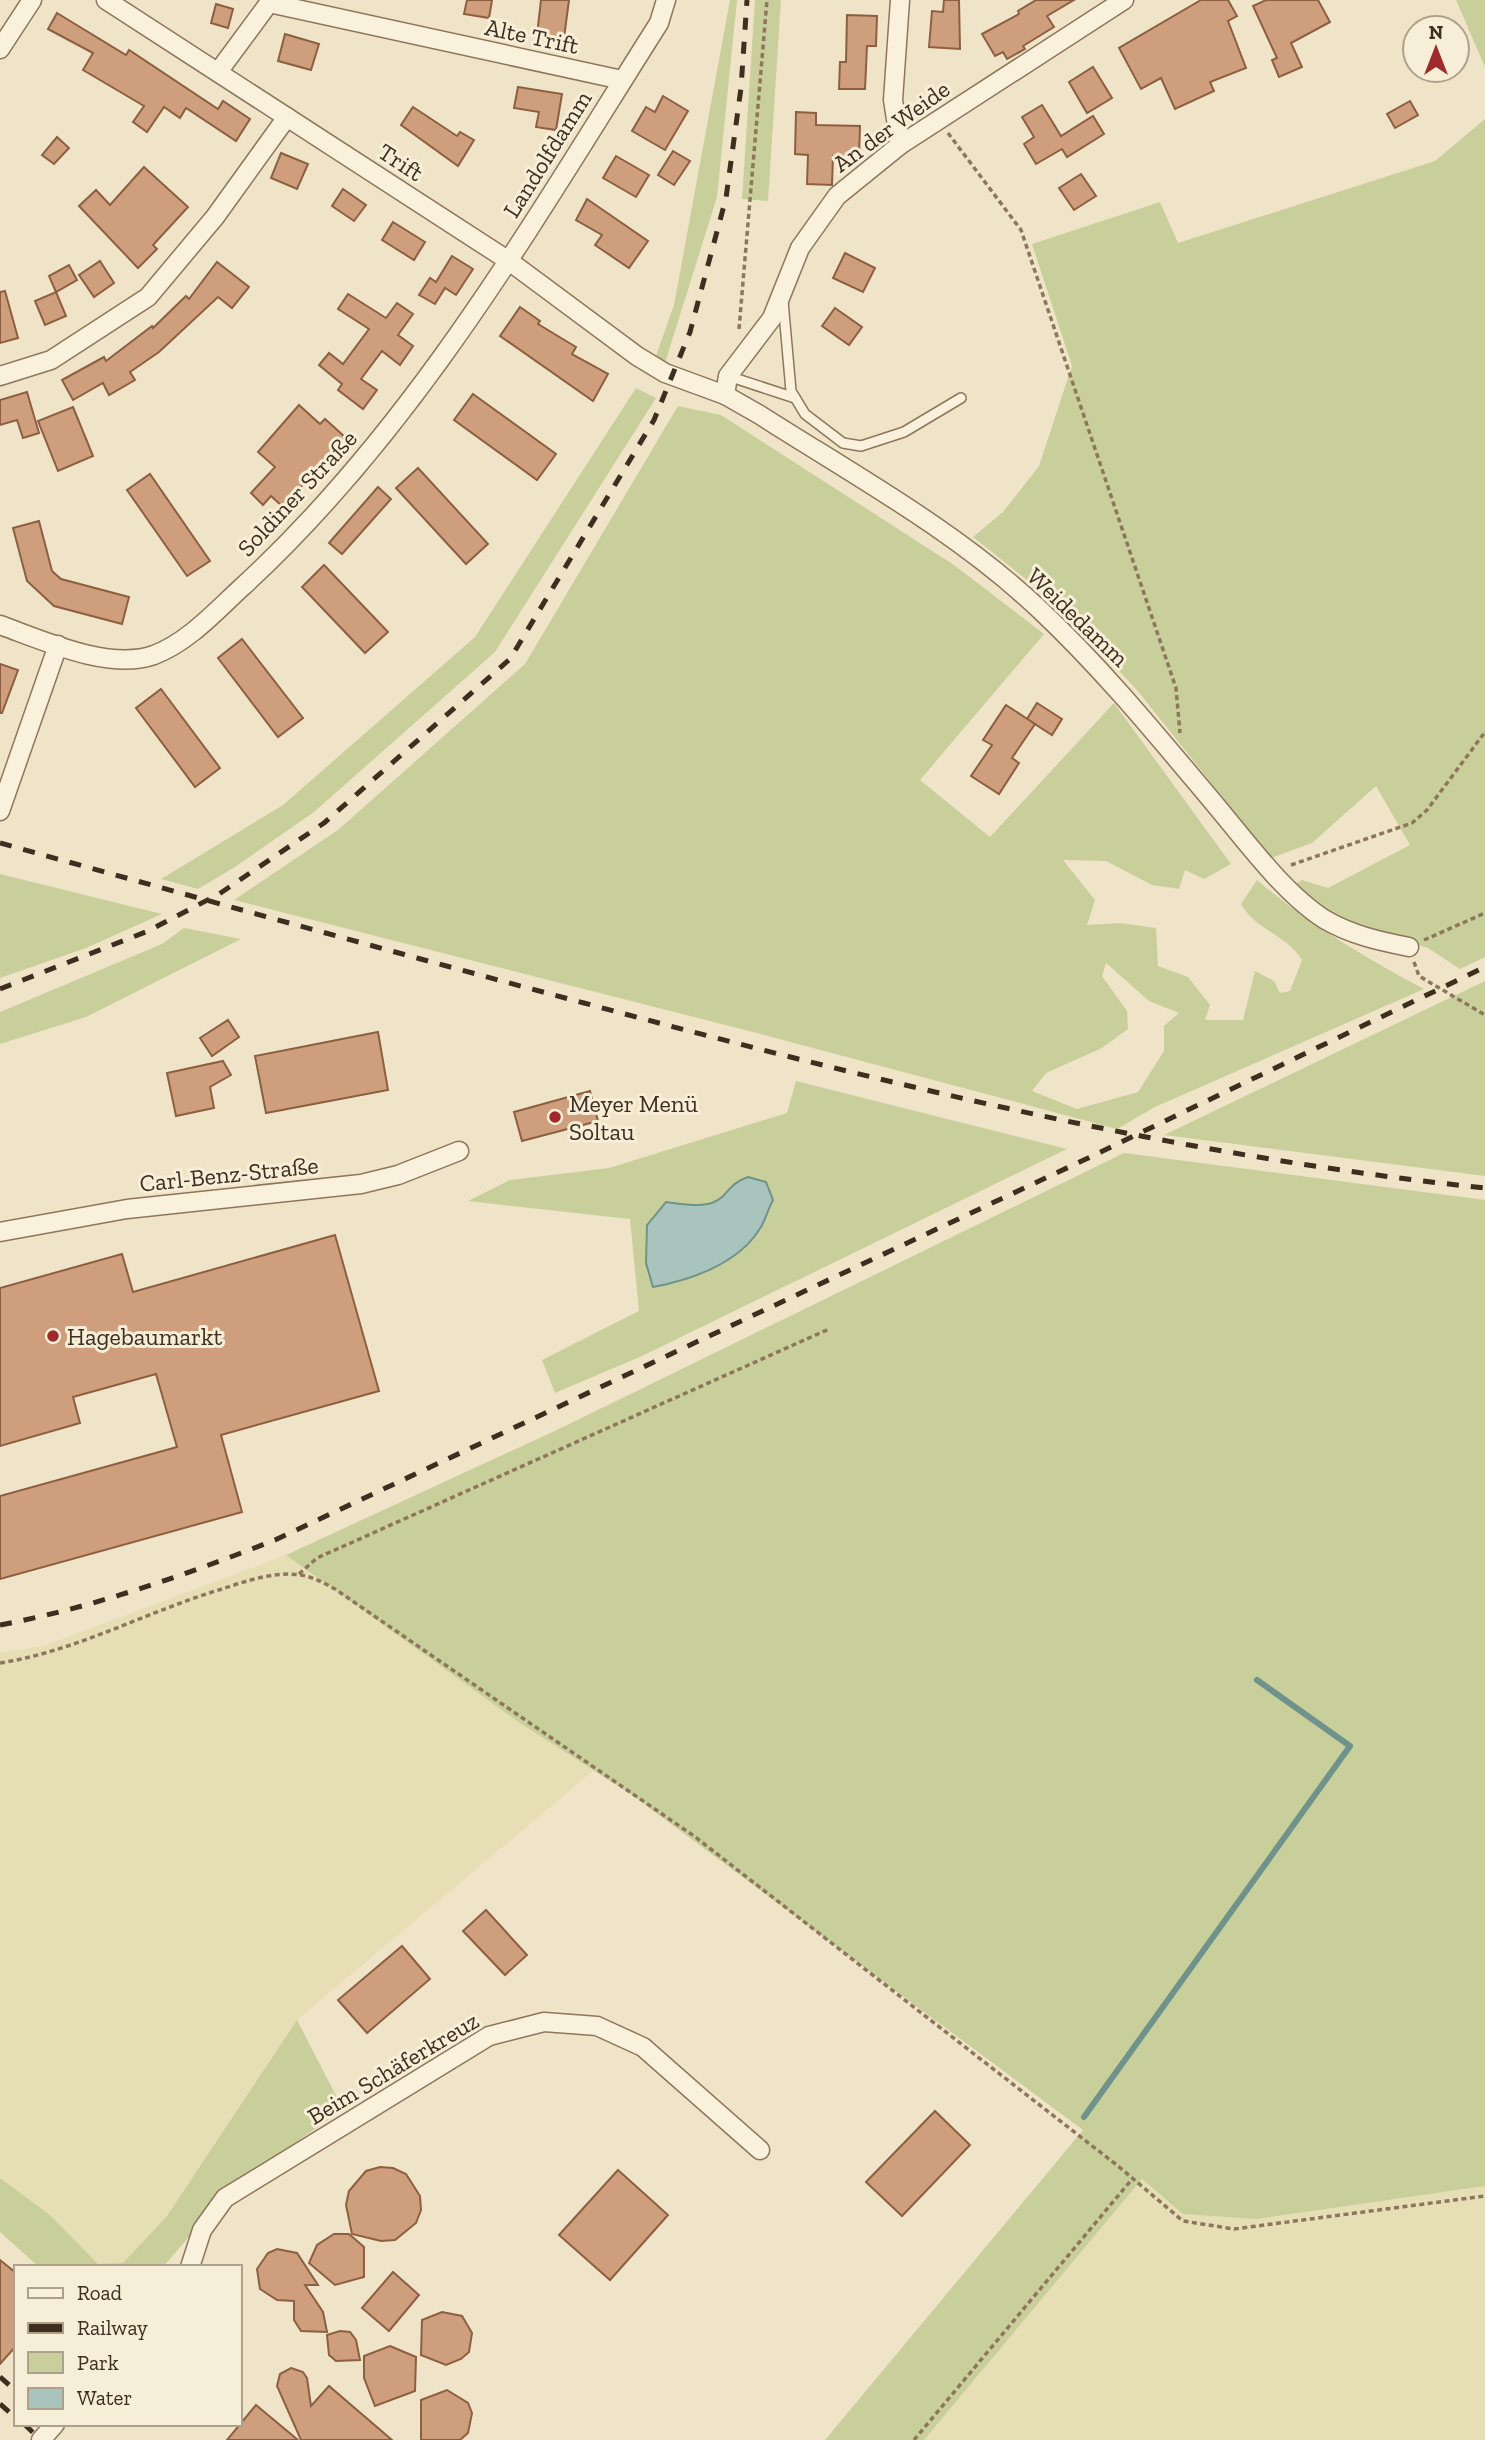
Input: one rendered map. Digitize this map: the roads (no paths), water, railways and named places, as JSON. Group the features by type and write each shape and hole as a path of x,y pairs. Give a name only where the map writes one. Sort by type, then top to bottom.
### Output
{"street":[{"path":"0,50 32,0"},
{"name":"Trift","path":"106,0 130,7 218,72 509,261 637,356 665,373"},
{"name":"Landolfdamm","path":"509,261 659,23 666,0"},
{"path":"900,0 893,100 900,145"},
{"name":"An der Weide","path":"725,395 732,370 772,318 800,248 837,196 900,145 1095,8 1124,0"},
{"name":"Alte Trift","path":"218,72 269,3 622,80"},
{"path":"0,376 51,360 148,297 215,217 287,117"},
{"name":"Soldiner Straße","path":"0,625 107,658 151,656 172,647 202,624 264,566 354,472 509,261"},
{"name":"Weidedamm","path":"665,373 725,395 966,548 1037,607 1124,696 1272,871 1323,918 1367,939 1409,947"},
{"path":"0,811 58,645"},
{"name":"Carl-Benz-Straße","path":"0,1231 140,1208 361,1184 398,1175 459,1151"},
{"name":"Beim Schäferkreuz","path":"191,2265 202,2230 213,2211 225,2198 489,2036 544,2022 597,2026 642,2047 760,2150"},
{"path":"41,2440 53,2426"}],"lane":[{"path":"782,292 791,391 805,414 843,443 861,446 904,432 961,398"},
{"path":"732,370 795,398"}],"water":[{"path":"748,1177 766,1182 773,1200 761,1227 750,1242 712,1269 653,1287 646,1263 647,1225 666,1202 710,1204"}],"waterway":[{"path":"1084,2117 1350,1746 1257,1680"}],"railway":[{"path":"0,989 148,931 219,894 324,823 510,659 654,420 690,332 726,198 741,88 747,0"},
{"path":"0,843 695,1033 919,1088 1031,1114 1257,1157 1485,1188"},
{"path":"0,1625 139,1589 275,1540 1086,1159 1485,967"},
{"path":"0,2377 14,2389"},
{"path":"0,2404 14,2416"},
{"path":"26,2426 41,2440"}],"place":[{"name":"Meyer Menü Soltau","path":"555,1117"},
{"name":"Hagebaumarkt","path":"53,1336"}]}
